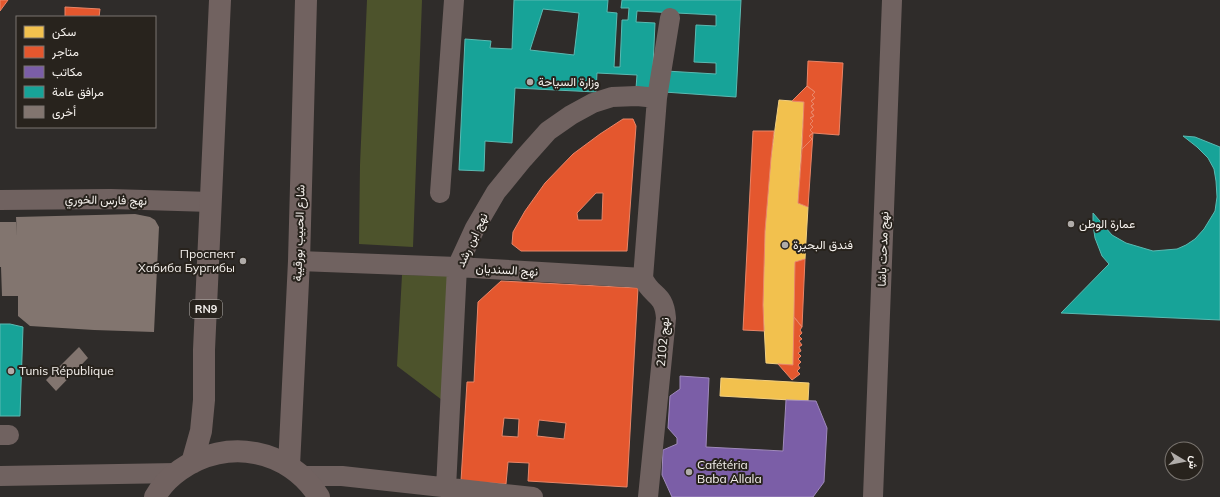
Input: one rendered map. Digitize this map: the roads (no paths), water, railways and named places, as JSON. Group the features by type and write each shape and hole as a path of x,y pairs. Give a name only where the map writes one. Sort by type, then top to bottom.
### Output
{"main road":[{"name":"RN9","path":"184,468 201,431 204,400 204,350 220,0"},
{"name":"شارع الحبيب بورقيبة","path":"296,471 299,261 306,0"},
{"name":"RN9","path":"155,497 166,483 184,468 209,455 227,452 246,452 268,456 296,471 314,488 320,497"}],"street":[{"path":"440,193 454,0"},
{"name":"نهج مدحت باشا","path":"873,497 892,0"},
{"path":"643,278 657,98 670,18"},
{"name":"نهج ابن رشد","path":"446,488 457,268 475,228 496,192 548,131 571,115 593,103 612,97 637,96 657,98"},
{"name":"نهج فارس الخوري","path":"0,200 111,199 211,202"},
{"name":"نهج السنديان","path":"299,261 643,278"},
{"name":"نهج 2102","path":"643,278 646,285 662,300 666,318 648,497"},
{"path":"0,476 184,468"},
{"path":"296,471 533,497"}],"place":[{"name":"وزارة السياحة","path":"530,82"},
{"name":"عمارة الوطن","path":"1071,224"},
{"name":"فندق البحيرة","path":"785,245"},
{"name":"Проспект Хабиба Бургибы","path":"243,261"},
{"name":"Tunis République","path":"11,371"},
{"name":"Cafétéria Baba Allala","path":"689,472"}]}
